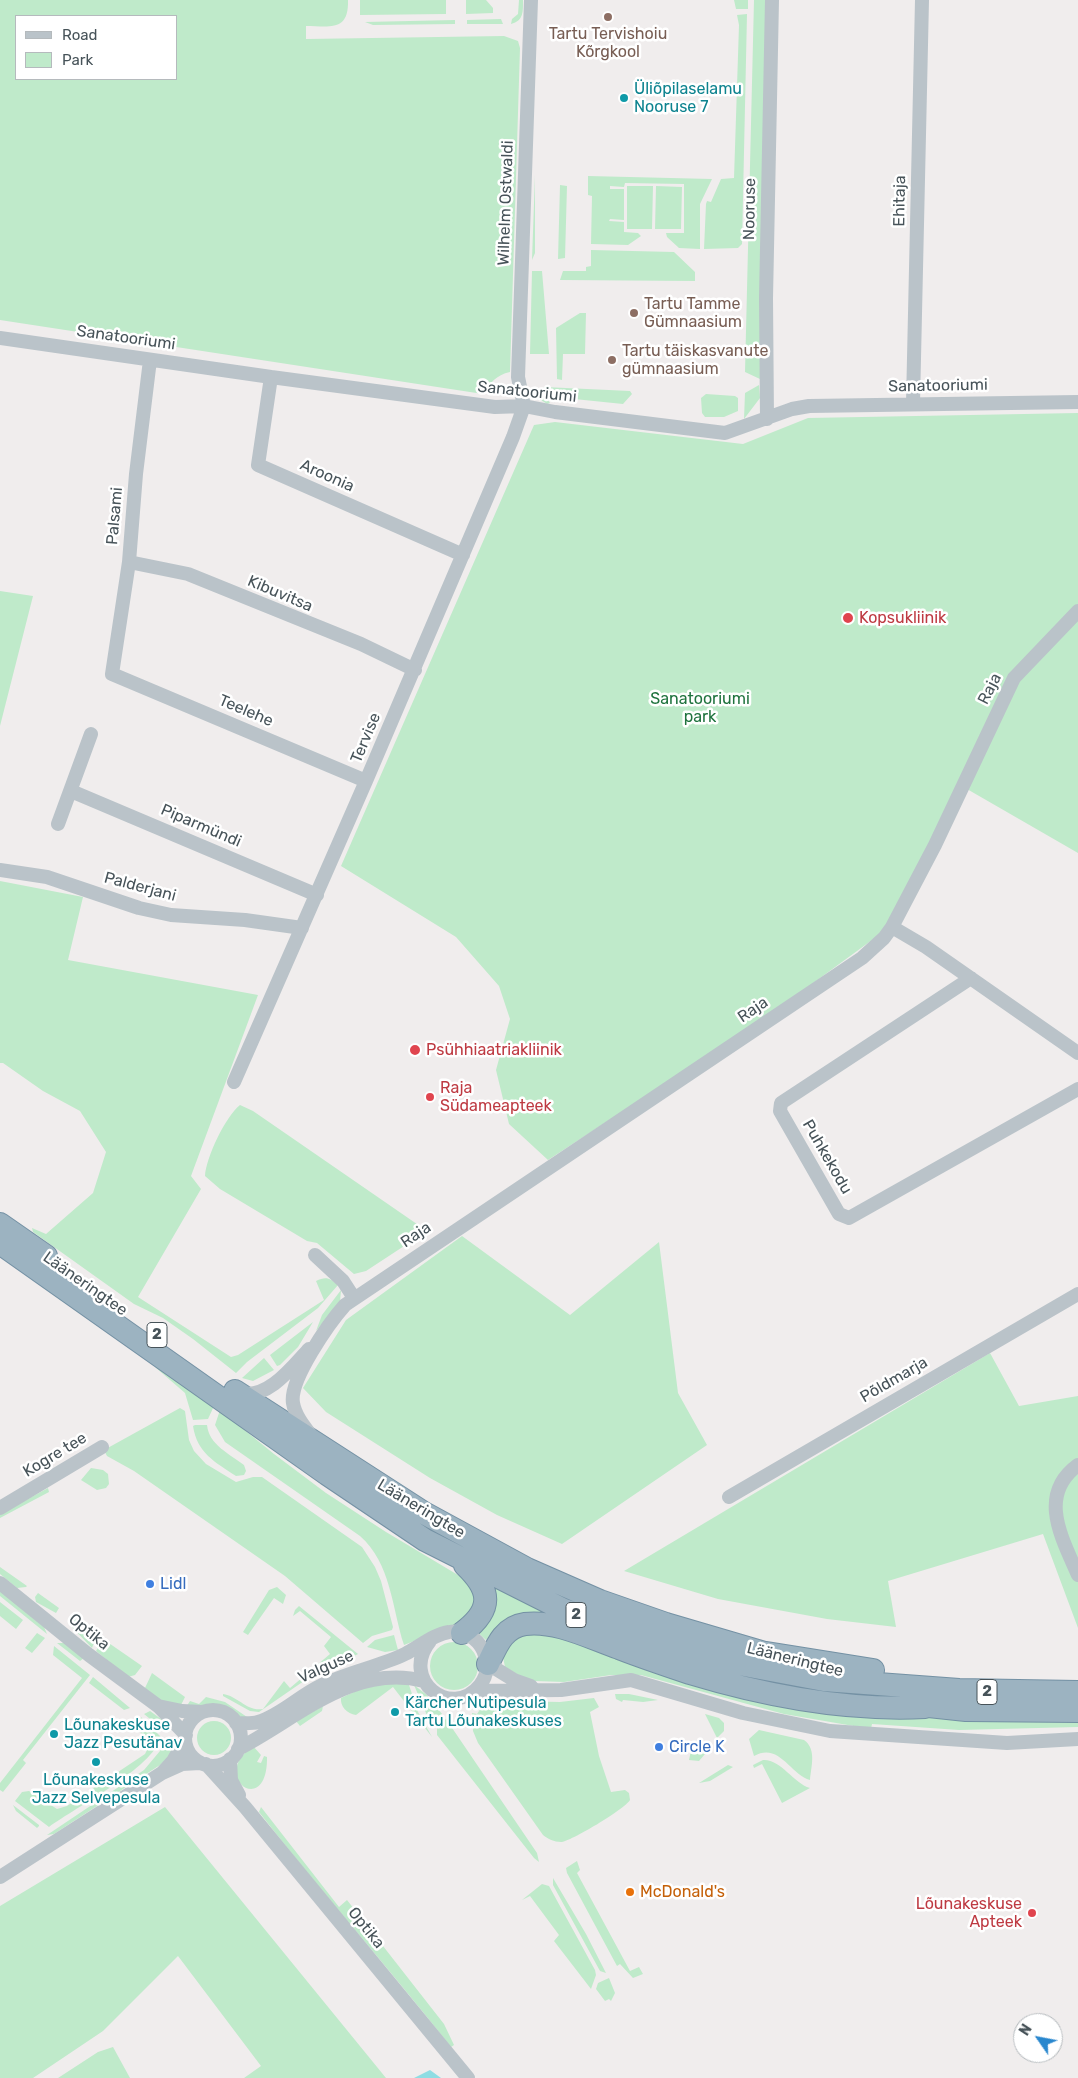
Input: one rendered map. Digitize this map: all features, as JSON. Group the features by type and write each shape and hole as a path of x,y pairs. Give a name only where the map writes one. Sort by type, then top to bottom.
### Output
{"highway":[{"name":"Lääneringtee","path":"0,1224 238,1393 316,1444 424,1513 535,1573 600,1601 666,1624 751,1650 896,1684"},
{"name":"Lääneringtee","path":"0,1243 205,1386 326,1474 425,1540 564,1610 702,1657 824,1680 1004,1692 1078,1692"},
{"path":"457,1557 477,1577 486,1598 482,1613 462,1632"},
{"path":"488,1664 498,1643 510,1630 523,1624 546,1624 692,1673 765,1692 853,1706 1078,1711"},
{"path":"751,1650 887,1672 951,1677 1078,1679"},
{"path":"702,1657 736,1670 786,1683 925,1707"}],"street":[{"name":"Wilhelm Ostwaldi","path":"524,406 518,377 531,0"},
{"name":"Nooruse","path":"767,418 766,298 772,0"},
{"name":"Ehitaja","path":"913,403 922,0"},
{"name":"Sanatooriumi","path":"0,338 271,378 495,407 524,406 555,412 725,433 792,408 809,406 1078,402"},
{"name":"Palsami","path":"112,674 129,562 136,474 150,360"},
{"name":"Aroonia","path":"271,378 258,465 463,555"},
{"name":"Tervise","path":"234,1082 317,895 514,437 524,406"},
{"name":"Kibuvitsa","path":"129,562 188,574 321,630 361,644 414,670"},
{"name":"Raja","path":"316,1444 295,1410 293,1393 301,1372 341,1309 354,1298 862,958 884,938 892,927 935,845 1014,678 1078,611"},
{"name":"Teelehe","path":"112,674 366,781"},
{"path":"58,824 91,734"},
{"name":"Piparmündi","path":"71,791 317,895"},
{"name":"Palderjani","path":"0,870 47,877 139,908 171,915 245,920 302,928"},
{"path":"892,927 926,947 1078,1053"},
{"name":"Puhkekodu","path":"971,978 781,1103 780,1111 839,1214 849,1218 1078,1088"},
{"path":"315,1255 343,1281 354,1298"},
{"name":"Põldmarja","path":"729,1497 1078,1294"},
{"name":"Raja","path":"238,1393 254,1394 276,1382 326,1330"},
{"name":"Kogre tee","path":"0,1508 102,1447"},
{"path":"1078,1465 1062,1483 1057,1494 1054,1514 1078,1575"},
{"name":"Optika","path":"0,1583 89,1656 158,1706 185,1738"},
{"name":"Valguse","path":"236,1723 250,1724 263,1720 322,1685 381,1664 448,1632 462,1632"},
{"path":"462,1632 478,1642 483,1649 488,1664 486,1675 474,1691"},
{"path":"424,1681 420,1660 430,1641"},
{"path":"488,1664 514,1680 539,1689"},
{"name":"Valguse","path":"234,1754 328,1695 354,1684 395,1676 424,1681 433,1692 451,1698 460,1698 474,1691 561,1690 631,1680 743,1713 830,1731 1007,1742 1078,1739"},
{"name":"Optika","path":"158,1706 182,1711 202,1712"},
{"path":"0,1877 162,1772 182,1764 203,1763 219,1765 234,1754 241,1735 236,1723 229,1715 218,1710 202,1712 190,1722 178,1754 162,1772"},
{"path":"185,1738 188,1749 203,1763"},
{"name":"Optika","path":"234,1754 231,1780 245,1807"},
{"name":"Optika","path":"203,1763 245,1807 463,2076"}],"green space":[{"path":"0,0 348,0 345,18 341,22 330,26 306,26 306,39 504,36 518,41 520,48 510,372 494,380 483,394 0,320"},
{"path":"360,0 446,0 446,14 360,15"},
{"path":"466,0 486,0 493,8 493,13 466,14"},
{"path":"519,0 523,0 521,18 511,24 512,19 518,14"},
{"path":"734,0 748,0 748,9 736,9"},
{"path":"754,0 767,0 760,379 745,372"},
{"path":"747,14 742,244 738,248 704,249 707,201 711,202 721,179 734,178 739,25 737,15"},
{"path":"501,19 503,24 467,24 467,20"},
{"path":"455,20 455,24 373,25 365,22"},
{"path":"535,175 535,253 532,260"},
{"path":"588,176 712,179 700,204 700,249 679,248 667,237 666,233 684,233 684,184 625,183 624,187 610,186 610,189 624,189 624,220 610,219 609,221 624,222 624,232 638,233 641,236 628,245 591,244 592,196 588,195"},
{"path":"560,185 567,186 565,258 558,259"},
{"path":"627,186 653,186 652,229 627,229"},
{"path":"656,186 682,187 681,229 655,229"},
{"path":"591,250 674,252 695,272 695,281 560,280 563,271 586,271 586,267 591,266"},
{"path":"532,271 542,271 549,354 530,354"},
{"path":"580,313 586,313 585,354 563,354 562,380 557,379 556,328"},
{"path":"759,385 760,398 744,419 745,393"},
{"path":"544,387 630,391 632,394 623,404 545,396 550,403 547,404 541,400"},
{"path":"706,394 735,396 738,398 738,411 724,417 705,417 702,413 701,398"},
{"name":"Sanatooriumi park","path":"1078,413 1078,853 960,785 883,932 764,1019 548,1160 509,1124 496,1070 510,1019 499,986 456,937 341,866 534,425 555,422 743,444 808,418"},
{"path":"0,591 33,596 0,726"},
{"path":"0,881 83,897 68,960 258,995 191,1176 201,1189 138,1297 231,1357 238,1355 324,1300 316,1281 328,1278 338,1285 318,1308 247,1362 236,1373 163,1318 134,1304 33,1232 32,1228 46,1234 93,1193 106,1152 80,1111 43,1091 3,1063 0,1063"},
{"path":"240,1105 253,1111 427,1231 366,1271 354,1274 317,1243 307,1241 220,1189 205,1176 206,1168 223,1128"},
{"path":"462,1236 570,1315 659,1242 678,1393 707,1445 562,1544 497,1515 430,1478 326,1412 303,1388 346,1320"},
{"path":"341,1290 340,1302 316,1331 322,1315"},
{"path":"313,1322 298,1347 277,1366 270,1355"},
{"path":"990,1353 1019,1406 1078,1396 1078,1628 1043,1534 888,1581 896,1627 827,1619 718,1599 624,1571"},
{"path":"264,1358 274,1370 253,1381 242,1378"},
{"path":"155,1367 164,1371 214,1406 208,1419 193,1420 185,1393"},
{"path":"180,1408 185,1411 189,1440 194,1451 206,1464 236,1482 253,1477 262,1477 362,1547 375,1567 381,1581 393,1627 392,1630 372,1636 363,1643 285,1576 134,1471 107,1456 104,1450"},
{"path":"220,1410 326,1493 473,1585 475,1605 465,1621 404,1645 389,1587 378,1559 370,1547 360,1536 225,1442 215,1425"},
{"path":"207,1425 216,1444 244,1465 246,1471 244,1475 236,1476 208,1456 198,1443 193,1426"},
{"path":"91,1468 103,1470 108,1474 109,1484 106,1488 97,1490 81,1480"},
{"path":"48,1488 49,1492 0,1518 0,1514"},
{"path":"0,1567 27,1586 17,1588 0,1574"},
{"path":"492,1585 569,1618 646,1647 725,1672 806,1691 805,1694 741,1681 677,1663 553,1619 528,1616 515,1618 495,1629 486,1640 476,1631 485,1621 490,1610 493,1598"},
{"path":"277,1587 286,1595 283,1604 274,1598 248,1635 243,1632 269,1590"},
{"path":"0,1591 44,1627 47,1634 0,1596"},
{"path":"38,1593 59,1608 56,1613 36,1602 35,1597"},
{"path":"0,1602 23,1620 16,1629 0,1616"},
{"path":"299,1606 358,1654 301,1683 259,1712 250,1711 223,1696 223,1694 228,1695 252,1708 263,1709 284,1681 290,1688 330,1654 324,1646 331,1637 300,1611 293,1616"},
{"path":"72,1617 97,1635 92,1648 68,1623"},
{"path":"535,1630 701,1682 1078,1717 1078,1727 959,1730 872,1724 871,1729 784,1714 641,1675 611,1675 564,1682 527,1680 505,1667 503,1657 510,1641"},
{"path":"37,1633 45,1638 32,1653 25,1648"},
{"path":"394,1635 398,1650 385,1652 367,1647 375,1640"},
{"path":"103,1639 142,1666 135,1675 128,1677 96,1651"},
{"path":"449,1642 459,1642 471,1649 478,1661 478,1671 471,1683 459,1690 449,1690 441,1686 434,1679 430,1671 430,1661 434,1653 441,1646"},
{"path":"57,1643 64,1643 84,1658 80,1661"},
{"path":"54,1646 90,1675 23,1760 26,1763 3,1792 0,1790 0,1783 82,1678 53,1655"},
{"path":"152,1673 185,1697 180,1707 158,1699 145,1688"},
{"path":"93,1677 130,1708 124,1710 89,1683"},
{"path":"408,1682 418,1712 432,1737 393,1687 356,1715 343,1707 341,1698 369,1685"},
{"path":"414,1685 427,1695 442,1714 435,1721 429,1720"},
{"path":"615,1694 629,1694 658,1700 643,1702 623,1700 622,1702 616,1699"},
{"path":"206,1697 225,1702 247,1717 241,1717 220,1707 186,1707 190,1701 199,1704"},
{"path":"594,1698 599,1707 590,1712 599,1756 611,1792 625,1790 629,1793 630,1800 608,1817 585,1831 566,1841 554,1841 543,1835 478,1743 473,1731 472,1713 477,1714 483,1705 511,1701 560,1702"},
{"path":"323,1706 322,1711 300,1726 296,1721"},
{"path":"150,1711 171,1726 166,1732 144,1714"},
{"path":"705,1714 719,1718 724,1723 724,1731 717,1738"},
{"path":"141,1717 161,1737 155,1749 144,1761 112,1786 49,1827 15,1801 22,1792 29,1791 57,1809 67,1806 145,1754 149,1746 138,1728"},
{"path":"446,1719 537,1853 539,1862 437,1735 437,1727"},
{"path":"214,1721 221,1722 226,1726 230,1731 230,1745 226,1750 221,1754 214,1755 207,1754 202,1750 198,1745 197,1738 198,1731 202,1726 207,1722"},
{"path":"759,1730 804,1740 811,1748 812,1753 810,1780 796,1772 784,1760 770,1753 754,1756 749,1739"},
{"path":"693,1741 698,1741 705,1748 705,1754 699,1761 689,1760"},
{"path":"165,1745 173,1753 160,1765 54,1834 47,1835 144,1770"},
{"path":"253,1746 261,1755 257,1762 261,1763 264,1756 267,1757 265,1776 259,1786 251,1789 244,1786 238,1779 236,1770 241,1758"},
{"path":"763,1760 776,1763 810,1788 782,1803 762,1764 754,1768 753,1765"},
{"path":"728,1765 733,1767 710,1781 699,1783"},
{"path":"13,1805 39,1826 37,1828 16,1811"},
{"path":"165,1807 386,2078 244,2078 261,2066 178,1956 103,2031 33,2078 0,2078 0,1906"},
{"path":"261,1807 339,1907 347,1900 444,2024 454,2045 451,2047 306,1871 259,1812"},
{"path":"577,1861 580,1870 577,1873 630,1971 639,1967 643,1974 633,1978 620,1964 617,1966 567,1873 566,1868"},
{"path":"553,1878 586,1934 606,1973 600,1971 553,1885"},
{"path":"542,1884 549,1886 595,1970 596,1975 591,1989 554,1941 559,1935 530,1896 522,1900"},
{"path":"609,1978 615,1993 611,2001 609,1999 605,2001 596,1989 598,1983"},
{"path":"113,2047 130,2078 58,2078 98,2052"}],"water":[{"path":"430,2070 441,2078 414,2078"}],"place":[{"name":"Tartu Tervishoiu Kõrgkool","path":"608,17"},
{"name":"Üliõpilaselamu Nooruse 7","path":"624,98"},
{"name":"Tartu Tamme Gümnaasium","path":"634,313"},
{"name":"Tartu täiskasvanute gümnaasium","path":"612,360"},
{"name":"Kopsukliinik","path":"848,618"},
{"name":"Psühhiaatriakliinik","path":"415,1050"},
{"name":"Raja Südameapteek","path":"430,1097"},
{"name":"Lidl","path":"150,1584"},
{"name":"Kärcher Nutipesula Tartu Lõunakeskuses","path":"395,1712"},
{"name":"Lõunakeskuse Jazz Pesutänav","path":"54,1734"},
{"name":"Circle K","path":"659,1747"},
{"name":"Lõunakeskuse Jazz Selvepesula","path":"96,1762"},
{"name":"McDonald's","path":"630,1892"},
{"name":"Lõunakeskuse Apteek","path":"1032,1913"}]}
